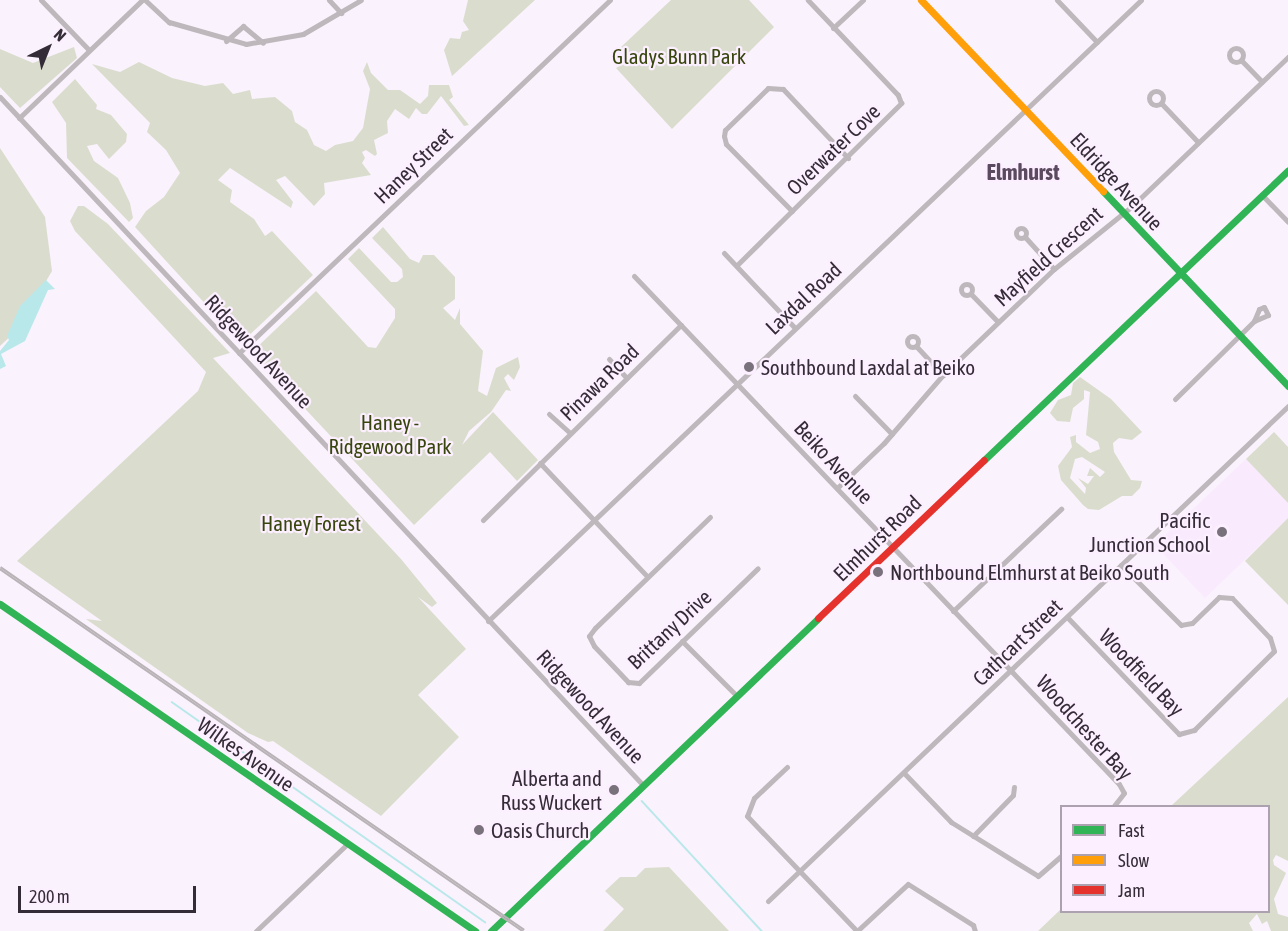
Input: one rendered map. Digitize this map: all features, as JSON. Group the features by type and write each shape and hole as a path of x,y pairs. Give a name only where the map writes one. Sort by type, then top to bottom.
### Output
{"street":[{"path":"41,0 89,50"},
{"path":"19,118 144,0 169,22 226,41 263,43 303,34 361,0"},
{"path":"329,0 341,13"},
{"name":"Haney Street","path":"239,354 610,0"},
{"name":"Overwater Cove","path":"737,265 848,158 901,103 808,0"},
{"path":"833,27 863,0"},
{"name":"Eldridge Avenue","path":"921,0 1288,386"},
{"path":"1057,0 1097,42"},
{"name":"Laxdal Road","path":"488,621 1141,0"},
{"path":"226,41 243,26 263,43"},
{"name":"Mayfield Crescent","path":"837,488 892,434 943,375 998,322 1054,269 1124,212 1288,57"},
{"path":"1241,60 1262,82"},
{"path":"792,211 726,144 724,136 725,130 768,88 783,89 848,158"},
{"name":"Ridgewood Avenue","path":"0,97 643,785"},
{"path":"1161,103 1198,142"},
{"name":"Elmhurst Road","path":"491,931 1288,170"},
{"path":"1262,195 1288,222"},
{"path":"1025,237 1054,269"},
{"path":"724,253 795,328"},
{"name":"Beiko Avenue","path":"634,276 1011,670"},
{"path":"971,294 998,322"},
{"path":"1175,399 1254,321"},
{"name":"Pinawa Road","path":"483,520 681,325"},
{"path":"916,346 943,375"},
{"path":"609,359 627,378"},
{"path":"855,396 892,434"},
{"name":"Cathcart Street","path":"768,901 1288,406"},
{"path":"549,414 570,433"},
{"path":"540,463 647,576"},
{"path":"953,611 1061,509"},
{"name":"Brittany Drive","path":"710,517 594,628 590,640 622,676 634,684 758,568"},
{"name":"Woodfield Bay","path":"1067,617 1179,734 1194,730 1274,651 1270,638 1232,598 1219,597 1192,623 1181,625 1121,565"},
{"name":"Wilkes Avenue","path":"0,604 475,931"},
{"path":"682,641 736,696"},
{"name":"Woodchester Bay","path":"1011,670 1119,784 1124,793 1115,805"},
{"path":"787,767 754,798 747,816 798,873 857,931 908,884 973,925 975,931"},
{"path":"904,773 951,822 1038,876 1060,857"},
{"path":"973,836 1013,795 1014,787"},
{"path":"256,931 347,844"}],"shaded area":[{"name":"Pacific Junction School","path":"1246,459 1288,503 1288,518 1205,598 1155,545"}],"green space":[{"path":"468,0 535,0 452,76 444,50 450,38 460,39 462,32 469,30 463,21"},
{"name":"Gladys Bunn Park","path":"671,0 749,0 774,27 672,129 616,68 631,59 621,47"},
{"path":"74,47 77,58 20,108 0,87 0,49 33,63"},
{"path":"139,62 172,78 205,86 223,83 233,94 250,90 252,99 275,97 292,111 295,122 307,130 314,145 326,151 335,145 353,141 363,128 370,89 363,71 367,62 371,73 388,90 400,90 420,104 428,96 429,85 449,85 453,97 449,100 469,125 464,126 441,96 427,114 422,114 416,108 409,119 395,109 387,121 388,133 374,140 377,154 375,156 366,150 362,152 365,158 362,163 371,175 324,183 325,194 314,206 285,176 276,180 293,202 291,208 230,168 218,180 232,190 230,202 254,219 265,236 272,231 313,275 241,343 135,227 146,211 164,197 180,173 166,150 147,132 150,123 92,64 120,72"},
{"path":"75,79 97,105 96,109 111,115 127,134 126,142 109,159 97,144 87,146 94,161 118,178 130,203 133,218 129,222 67,158 66,123 52,102"},
{"path":"0,148 45,217 52,271 18,329 0,346"},
{"name":"Haney Forest","path":"78,206 84,206 108,224 230,353 213,358 401,559 437,603 432,607 418,597 466,649 418,695 459,737 381,816 273,741 268,742 248,733 86,619 102,621 17,561 198,391 206,372 75,231 70,221"},
{"name":"Haney - Ridgewood Park","path":"383,227 410,259 419,263 423,255 434,255 455,277 455,299 443,308 455,320 460,308 460,324 483,351 478,391 487,396 496,368 518,357 520,367 514,380 508,374 504,378 511,391 506,390 491,412 469,431 462,445 493,412 538,460 517,481 490,452 414,525 252,352 316,291 368,347 376,348 395,318 395,309 348,259 359,248 391,282 397,282 403,277 402,269 372,238"},
{"path":"1080,377 1111,399 1142,432 1132,440 1119,438 1113,443 1114,452 1131,480 1142,481 1140,488 1132,496 1122,496 1099,510 1088,509 1083,505 1061,480 1058,466 1072,447 1070,437 1076,435 1076,442 1090,453 1100,449 1098,442 1086,435 1090,392 1084,390 1084,399 1073,408 1070,422 1057,421 1050,413 1058,400 1071,395 1073,383","holes":["1082,457 1105,472 1100,477 1090,468 1087,476 1094,476 1088,484 1078,478 1086,488 1085,494 1070,478 1075,459"]},
{"path":"1274,432 1288,447 1288,503 1246,459"},
{"path":"1288,518 1288,605 1245,561"},
{"path":"1288,697 1288,861 1276,855 1273,860 1274,865 1286,873 1274,899 1278,914 1288,917 1288,931 1271,931 1267,921 1262,924 1257,914 1249,923 1253,931 1038,931 1060,910 1060,913 1270,913 1270,805 1172,805"},
{"path":"669,867 729,931 603,931 624,909 605,891 620,877 636,877 645,868"}],"water":[{"path":"46,280 55,289 48,290 25,341 1,354 6,366 0,369 0,351 9,340 7,336 20,306"}],"waterway":[{"path":"172,702 485,922"},
{"path":"642,801 762,931"}],"railway":[{"path":"0,568 524,931"}],"traffic: fast":[{"path":"984,460 1288,170"},
{"path":"1103,191 1288,386"},
{"path":"0,604 475,931"},
{"path":"491,931 818,618"}],"traffic: slow":[{"path":"921,0 1103,191"}],"traffic: jam":[{"path":"818,618 984,460"}],"place":[{"name":"Southbound Laxdal at Beiko","path":"749,367"},
{"name":"Pacific Junction School","path":"1222,532"},
{"name":"Northbound Elmhurst at Beiko South","path":"878,572"},
{"name":"Alberta and Russ Wuckert","path":"614,790"},
{"name":"Oasis Church","path":"479,830"}],"district":[{"name":"Elmhurst","path":"1023,173"}]}
